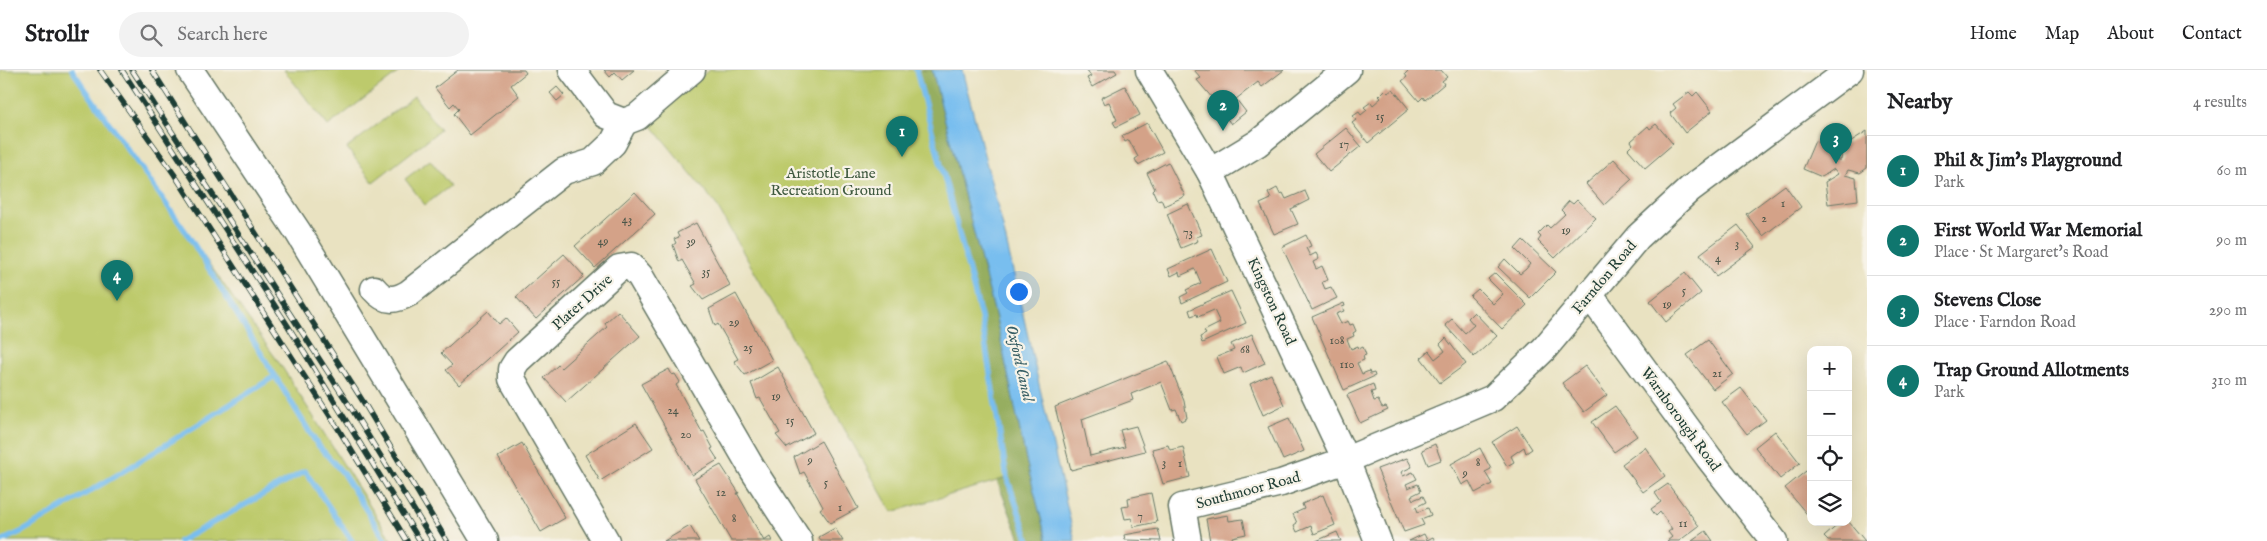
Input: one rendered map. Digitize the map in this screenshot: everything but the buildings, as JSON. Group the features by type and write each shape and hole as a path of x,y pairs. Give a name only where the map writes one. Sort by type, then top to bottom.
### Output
{"street":[{"path":"190,70 298,232 485,541"},
{"path":"572,70 606,115 624,122"},
{"path":"374,288 378,294 391,300 396,300 409,293 564,171 593,162 613,143 624,122 637,116 692,70"},
{"name":"Kingston Road","path":"1149,70 1210,172 1346,460 1378,541"},
{"path":"1210,172 1258,143 1347,70"},
{"name":"Farndon Road","path":"1346,460 1492,398 1544,348 1638,237 1690,189 1850,70"},
{"name":"Plater Drive","path":"606,541 512,379 512,369 517,361 619,268 631,266 640,276 753,470 798,541"},
{"name":"Warnborough Road","path":"1589,294 1709,458 1774,541"},
{"name":"Southmoor Road","path":"1188,541 1182,507 1281,483 1346,460"}],"green space":[{"path":"0,70 72,70 282,367 392,541 0,541"},
{"path":"284,70 400,70 400,71 328,126"},
{"name":"Aristotle Lane Recreation Ground","path":"709,70 916,70 981,317 1007,478 892,512 715,203 647,120"},
{"path":"916,70 932,70 996,318 1027,464 1047,541 1021,541 997,481 1006,477 981,317"},
{"path":"414,96 440,130 373,182 347,148"},
{"path":"430,160 450,186 425,205 405,179"}],"water":[{"name":"Oxford Canal","path":"932,70 962,70 1002,223 1075,541 1047,541 1027,464 996,318"}],"waterway":[{"path":"72,70 188,235 317,444 342,472 386,541"},
{"path":"916,70 981,317 1007,478 1029,541"},
{"path":"1,541 23,531 127,469 275,376"},
{"path":"180,541 305,471 352,541"}],"railway":[{"path":"100,70 174,174 339,430 407,541"},
{"path":"122,70 288,326 420,541"},
{"path":"132,70 353,411 433,541"},
{"path":"152,70 364,403 447,541"}],"place":[{"name":"First World War Memorial","path":"1223,131"},
{"name":"Phil & Jim's Playground","path":"902,157"},
{"name":"Stevens Close","path":"1836,164"},
{"name":"Trap Ground Allotments","path":"117,301"}]}
